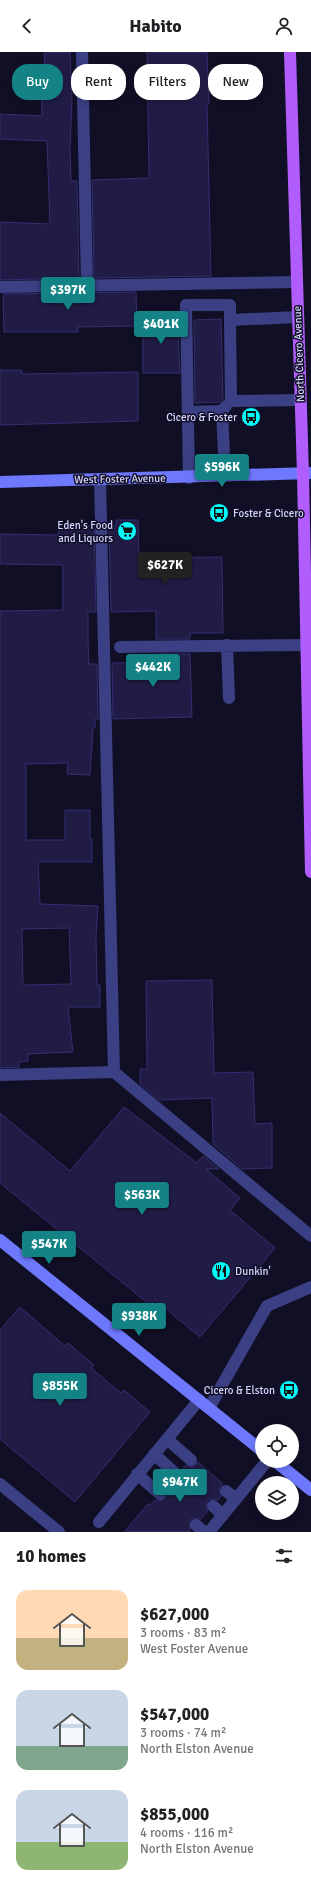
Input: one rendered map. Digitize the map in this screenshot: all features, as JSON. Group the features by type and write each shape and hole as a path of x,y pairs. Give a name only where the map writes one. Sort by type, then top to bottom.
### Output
{"main road":[{"name":"North Cicero Avenue","path":"290,52 300,400 307,474 306,645 311,872"},
{"name":"West Foster Avenue","path":"0,482 307,474"},
{"path":"0,1240 255,1445"},
{"path":"284,1468 311,1490"}],"lane":[{"path":"82,52 87,285"},
{"path":"0,286 297,282"},
{"path":"190,478 188,412 191,373 190,341 186,305 230,305 230,320 226,341 227,372 231,401"},
{"path":"230,320 298,317"},
{"path":"225,476 222,411 231,401 300,400"},
{"path":"188,412 222,411"},
{"path":"100,480 114,1072"},
{"path":"227,645 229,698"},
{"path":"120,647 306,645"},
{"path":"0,1075 114,1072 311,1236"},
{"path":"209,1408 267,1306 311,1287"},
{"path":"99,1522 199,1400"},
{"path":"167,1439 191,1460"},
{"path":"154,1454 177,1475"},
{"path":"209,1532 261,1468"},
{"path":"137,1474 160,1494"},
{"path":"0,1484 59,1532"},
{"path":"226,1491 236,1499"},
{"path":"213,1506 223,1515"}],"building":[{"path":"44,52 70,52 72,100 70,149 71,178 72,181 77,181 79,278 0,280 0,222 50,224 47,141 0,139 0,114 42,116 42,100 63,100 63,64 44,64"},
{"path":"147,52 207,52 211,276 94,278 92,180 149,178 148,100 200,100 200,64 147,64"},
{"path":"136,292 137,326 78,327 78,332 4,332 3,294"},
{"path":"143,316 177,316 180,373 143,373"},
{"path":"221,319 223,399 220,402 195,403 194,320"},
{"path":"0,370 22,370 22,374 138,372 138,421 0,425"},
{"path":"116,520 138,520 139,558 222,557 223,633 190,633 190,639 156,639 156,611 111,612 109,526 116,526"},
{"path":"59,525 94,526 96,612 88,612 88,641 89,664 97,664 98,719 95,719 95,728 93,728 90,775 67,774 68,763 26,764 26,840 65,840 65,810 90,810 92,862 38,862 40,904 98,906 96,937 97,985 100,985 100,1007 68,1007 73,1052 28,1054 28,1061 19,1062 19,1067 0,1068 0,611 63,610 63,565 0,564 0,534 58,535","holes":["69,928 71,984 23,985 22,929"]},
{"path":"156,654 190,654 192,717 113,719 112,663 156,662"},
{"path":"212,980 214,1073 253,1072 255,1124 272,1123 272,1168 242,1169 213,1144 212,1098 159,1100 140,1084 140,1069 147,1069 146,981"},
{"path":"124,1107 197,1163 203,1156 219,1169 206,1169 240,1198 230,1210 275,1248 200,1337 155,1300 150,1305 0,1183 0,1113 70,1171"},
{"path":"20,1307 65,1346 68,1343 94,1365 91,1368 121,1393 124,1390 150,1412 75,1502 0,1439 0,1330"},
{"path":"198,1462 223,1484 219,1489 221,1497 218,1500 211,1499 207,1501 206,1508 208,1511 201,1519 194,1518 190,1520 190,1532 124,1532 148,1504 150,1505 155,1500 159,1501 165,1499 167,1495 165,1489 172,1481 179,1482 183,1480 184,1473 182,1470 186,1465 193,1467"}],"place":[{"name":"Cicero & Foster","path":"251,417"},
{"name":"Foster & Cicero","path":"219,513"},
{"name":"Eden's Food and Liquors","path":"127,531"},
{"name":"Dunkin'","path":"221,1271"},
{"name":"Cicero & Elston","path":"289,1390"}]}
